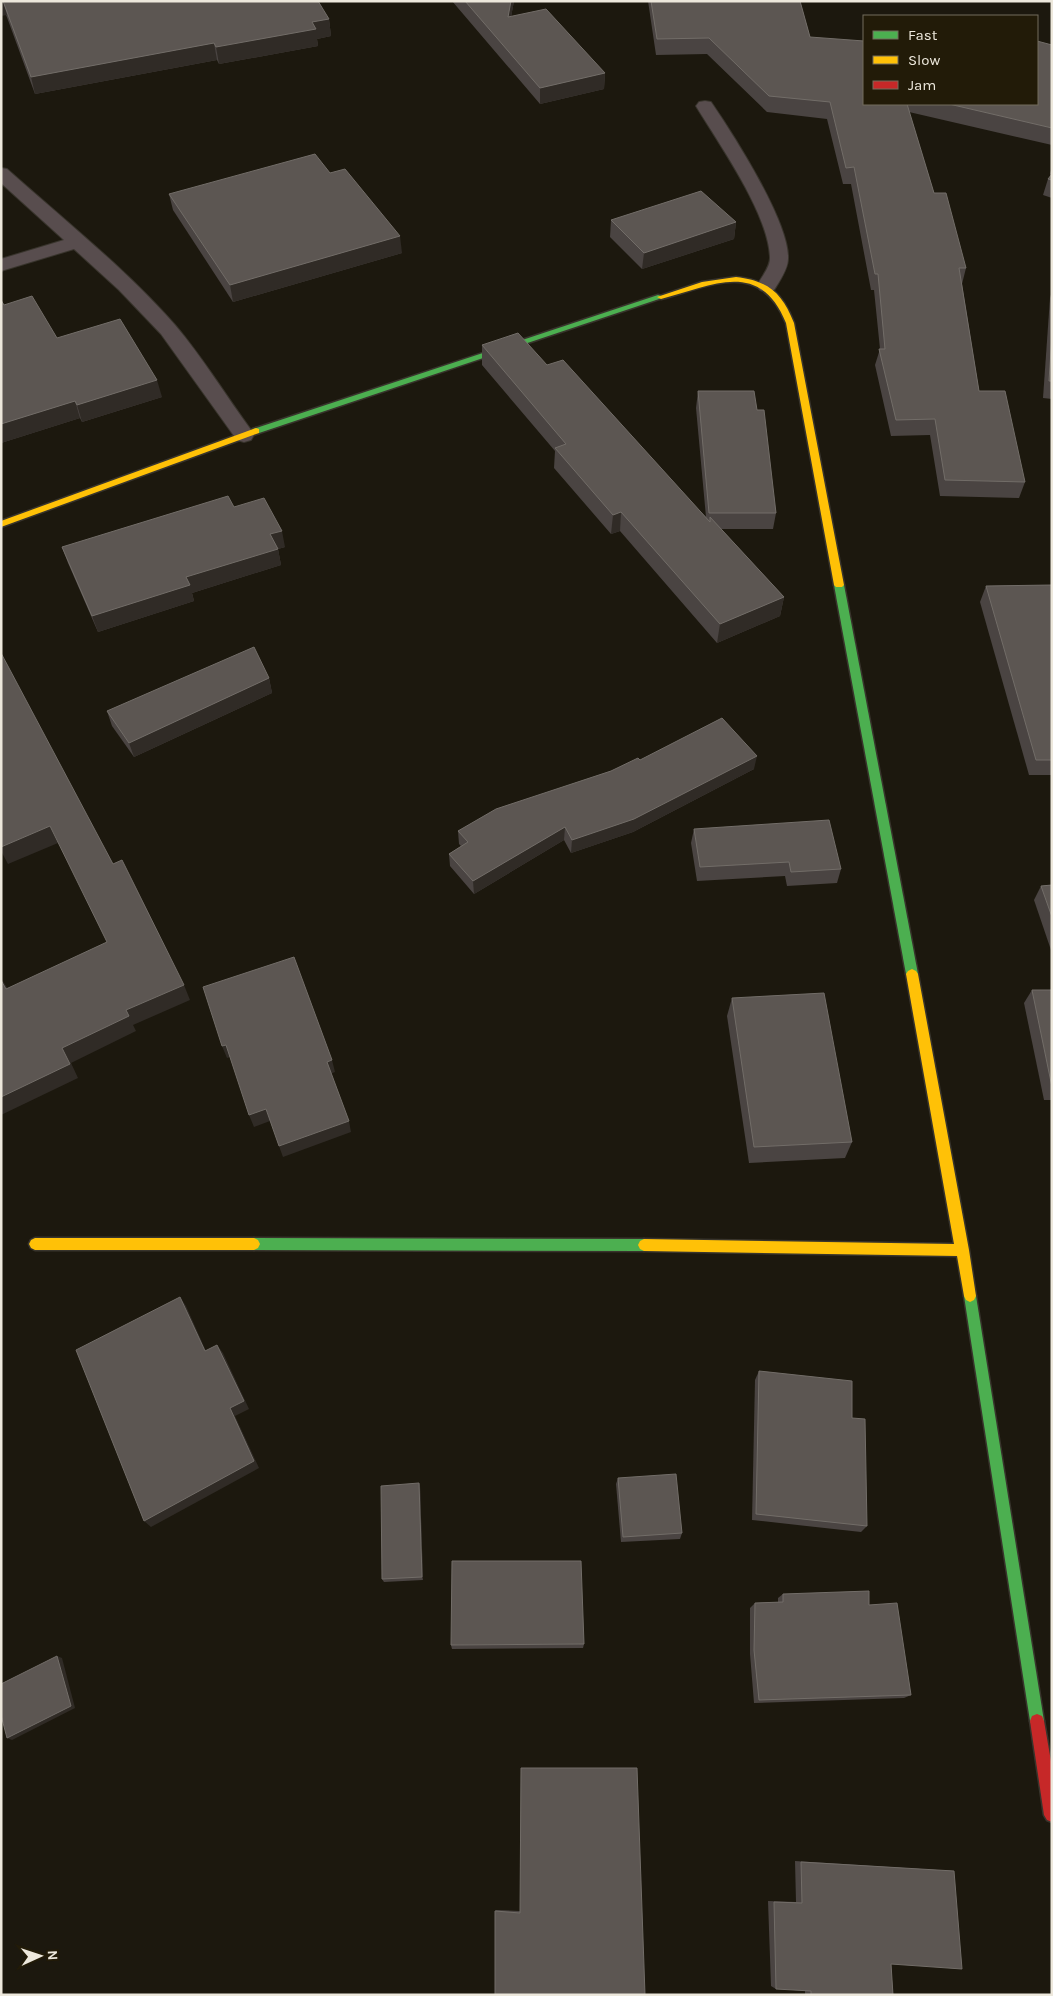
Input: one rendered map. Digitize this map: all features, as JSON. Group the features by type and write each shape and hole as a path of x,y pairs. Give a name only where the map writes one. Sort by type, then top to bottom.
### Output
{"street":[{"path":"705,106 765,210 775,233 779,260 766,286"},
{"path":"1,173 126,286 168,330 244,434"},
{"path":"1,266 78,242"},
{"path":"1,524 244,434 697,285 726,279 749,279 766,286 778,296 790,323 963,1250 1052,1815"},
{"path":"35,1244 634,1245 963,1250"}],"building":[{"path":"3,1 318,1 329,19 312,22 316,29 216,47 214,43 31,77"},
{"path":"465,1 511,1 508,17 546,9 605,73 540,88"},
{"path":"651,1 800,1 810,37 863,41 863,105 907,105 934,193 946,193 966,268 959,268 979,391 1005,391 1025,482 945,480 935,419 896,420 879,349 885,349 878,274 875,274 854,167 846,168 830,102 769,96 709,38 657,39"},
{"path":"1038,41 1052,45 1052,128 953,105 1038,105"},
{"path":"315,154 330,173 345,169 400,236 230,285 169,194"},
{"path":"701,191 736,222 644,253 611,220"},
{"path":"32,296 57,338 120,319 157,380 77,405 75,401 1,424 1,300 4,305"},
{"path":"518,333 547,365 563,360 710,522 710,517 784,597 720,624 621,512 613,515 555,448 566,444 482,345"},
{"path":"1052,335 1052,381 1049,381"},
{"path":"698,391 754,391 757,410 764,410 776,513 709,513"},
{"path":"228,496 234,507 264,498 282,531 270,534 278,549 186,577 190,585 92,616 62,547"},
{"path":"1052,585 1052,760 1036,760 986,586"},
{"path":"254,647 269,678 129,743 107,711"},
{"path":"1,653 113,864 122,860 184,985 126,1010 129,1016 62,1048 70,1064 1,1097 1,980 6,989 107,942 50,826 1,847"},
{"path":"722,718 757,756 634,819 572,840 565,827 473,881 449,854 468,842 458,831 496,809 611,771 638,758 640,760"},
{"path":"829,820 841,869 791,872 789,862 700,867 694,829"},
{"path":"1052,885 1052,917 1041,886"},
{"path":"294,957 332,1060 327,1062 349,1121 279,1146 266,1109 249,1115 226,1045 222,1046 203,987"},
{"path":"1032,990 1052,990 1052,1087"},
{"path":"824,993 852,1142 754,1147 732,998"},
{"path":"180,1297 205,1351 217,1345 244,1401 230,1408 254,1461 144,1521 76,1350"},
{"path":"759,1371 852,1381 852,1418 865,1419 867,1526 756,1514"},
{"path":"676,1474 682,1533 623,1537 618,1478"},
{"path":"419,1483 422,1577 382,1579 381,1486"},
{"path":"452,1561 581,1561 584,1644 451,1645"},
{"path":"869,1591 869,1605 897,1603 911,1695 759,1700 754,1650 755,1603 783,1602 783,1594"},
{"path":"57,1656 71,1706 7,1738 1,1715 1,1684"},
{"path":"521,1768 637,1768 645,1995 495,1995 495,1911 520,1913"},
{"path":"801,1862 954,1871 962,1969 891,1964 893,1995 811,1995 811,1991 776,1989 774,1902 802,1903"}],"traffic: fast":[{"path":"256,431 661,297"},
{"path":"839,585 912,974"},
{"path":"254,1244 644,1245"},
{"path":"970,1296 1037,1721"}],"traffic: slow":[{"path":"661,297 705,283 736,279 751,281 764,286 782,305 790,323 839,585"},
{"path":"1,524 256,431"},
{"path":"912,974 970,1296"},
{"path":"35,1244 254,1244"},
{"path":"644,1245 963,1250"}],"traffic: jam":[{"path":"1037,1721 1052,1815"}]}
